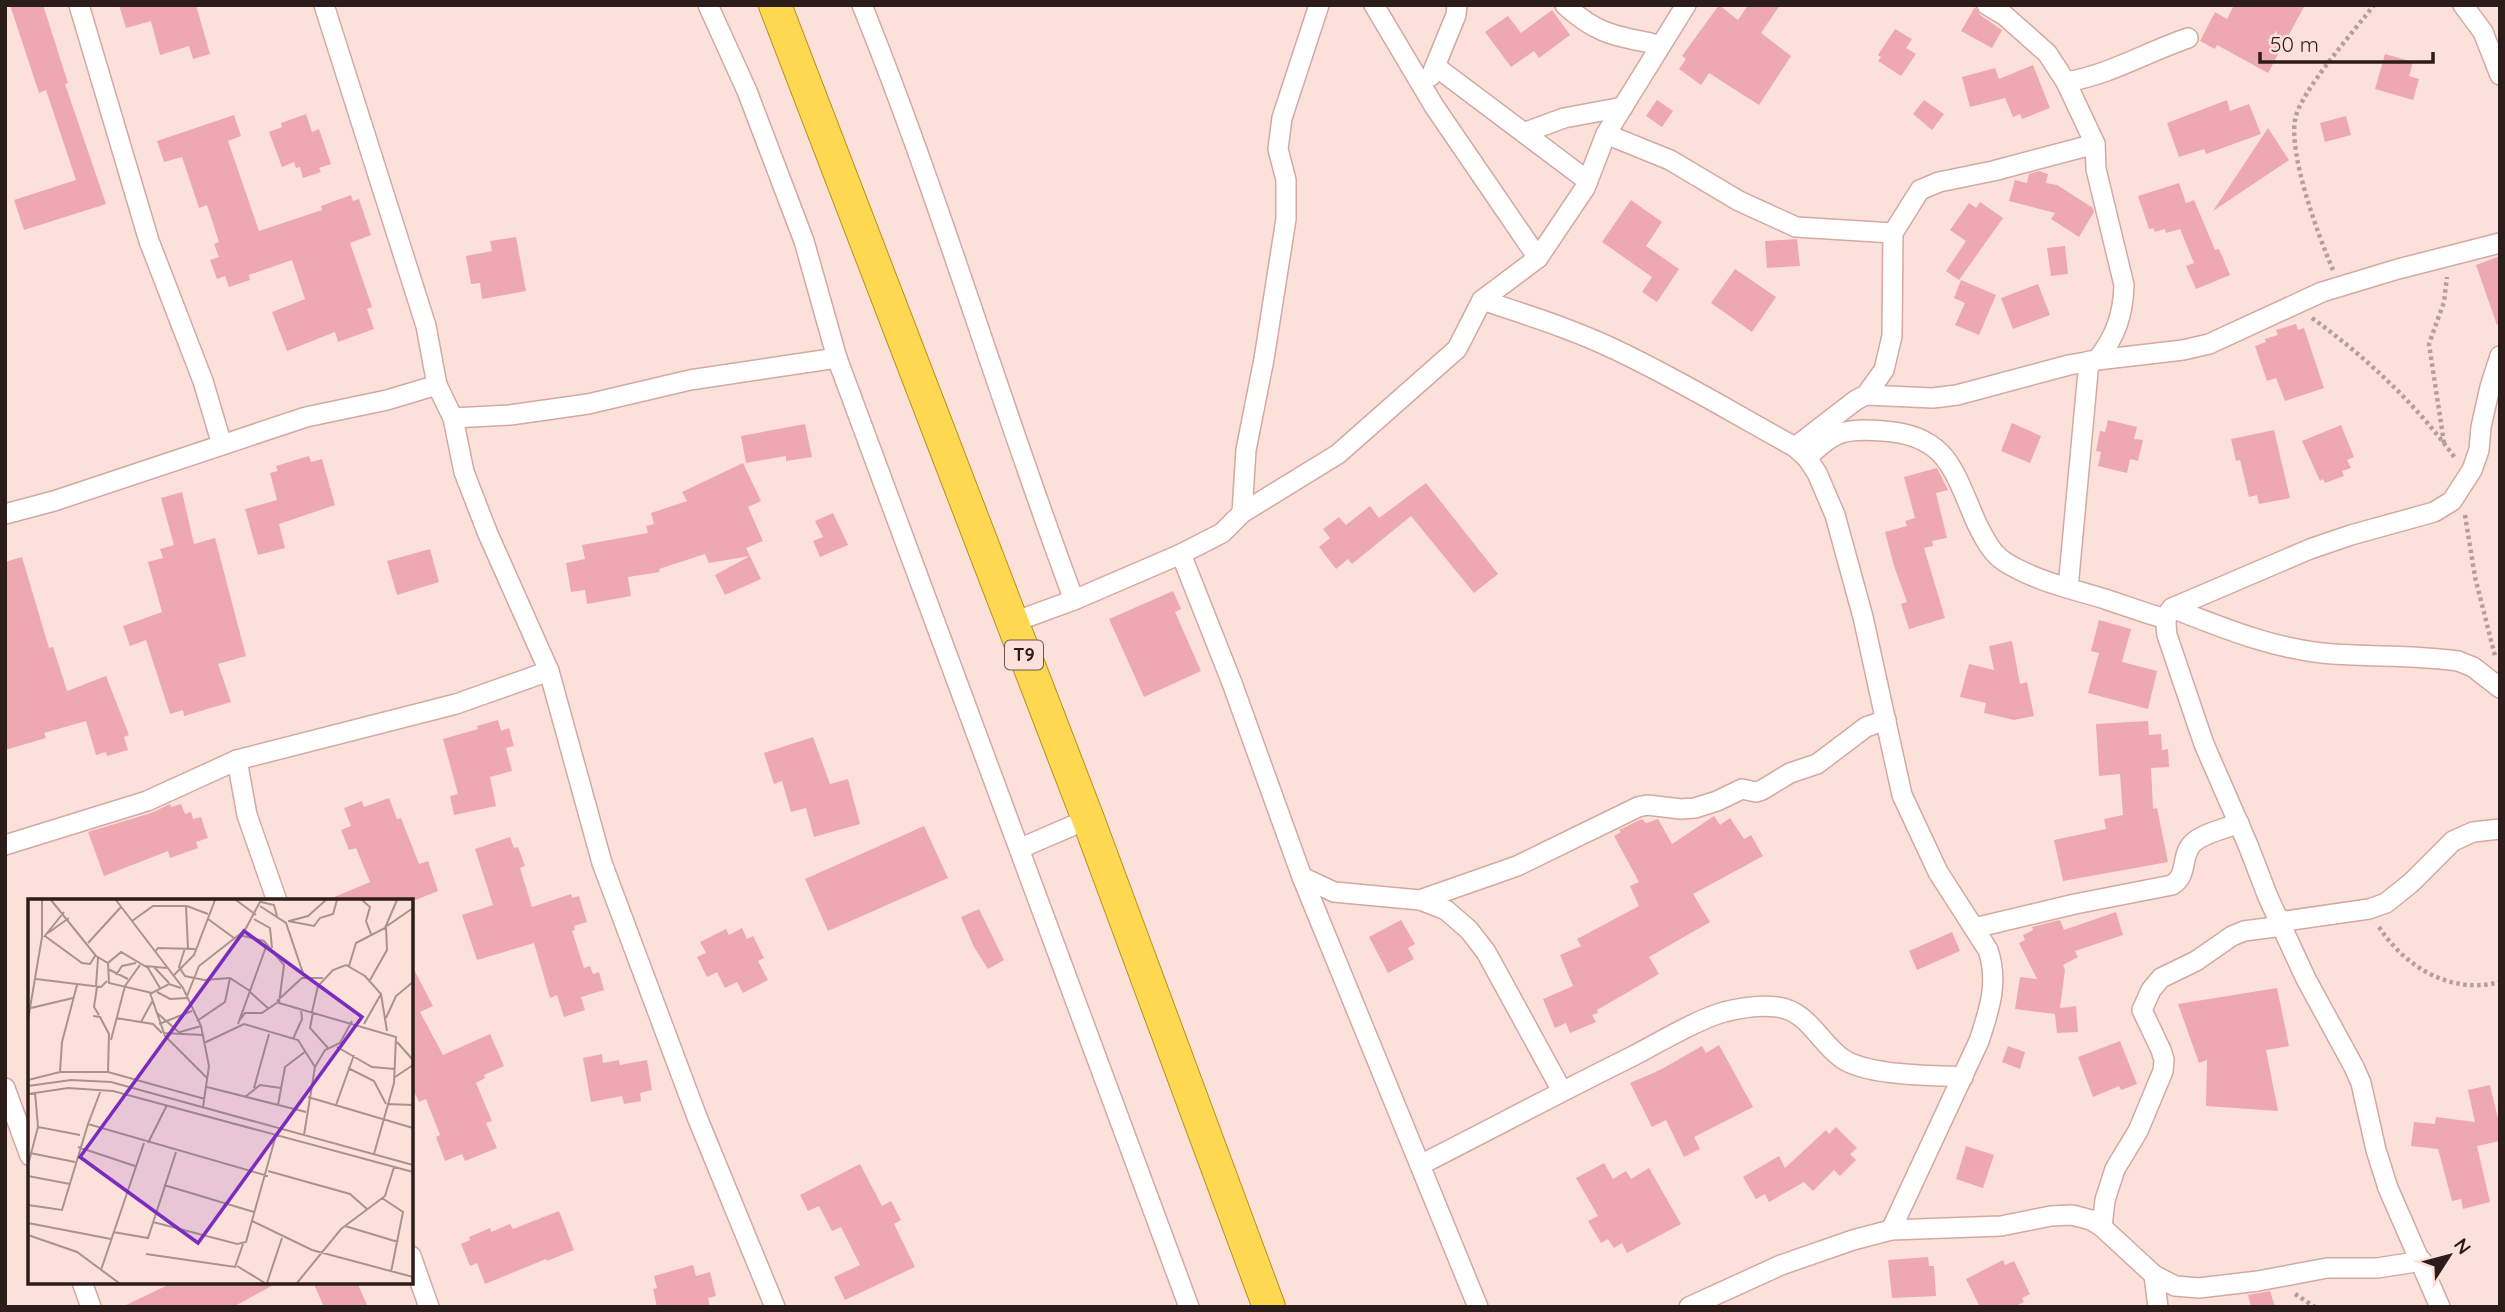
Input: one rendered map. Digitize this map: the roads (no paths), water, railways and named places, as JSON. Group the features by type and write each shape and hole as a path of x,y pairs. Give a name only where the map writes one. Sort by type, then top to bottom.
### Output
{"highway":[{"name":"T9","path":"775,5 1088,819 1269,1307"}],"street":[{"path":"79,5 149,241 203,381 222,444"},
{"path":"324,5 426,326 437,384 453,418 464,472 488,534 549,671 602,863 697,1117 775,1307"},
{"path":"708,5 747,91 804,241 837,358 1021,848 1187,1306"},
{"path":"862,5 901,103 964,281 1029,480 1074,600"},
{"path":"1242,513 1246,450 1264,359 1286,219 1286,180 1278,149 1282,118 1319,5"},
{"path":"1374,5 1426,92 1538,258"},
{"path":"1426,92 1457,5"},
{"path":"1565,5 1585,23 1615,36 1651,43"},
{"path":"1011,623 1074,600 1181,554 1222,533 1242,513 1338,454 1457,349 1482,300 1538,258 1588,181 1606,134 1686,5"},
{"path":"1987,5 2004,15 2047,53 2066,82 2095,144 2096,169 2124,285 2118,327 2109,344 2093,360 2068,588"},
{"path":"2463,5 2483,32 2500,75"},
{"path":"2066,82 2088,78 2188,38"},
{"path":"1435,66 1588,181"},
{"path":"1525,132 1564,118 1623,107"},
{"path":"1606,134 1670,160 1739,201 1796,226 1894,233"},
{"path":"1801,452 1856,400 1866,394 1884,370 1890,351 1894,233 1920,190 1939,182 1993,172 2095,144"},
{"path":"1866,394 1933,398 2093,360 2183,350 2209,344 2340,287 2500,243"},
{"path":"1482,300 1615,349 1801,452 1825,488 1863,617 1898,777 1912,821 1938,872 1988,950 1993,965 1994,986 1989,1011 1963,1077 1891,1230"},
{"path":"2169,614 2310,549 2434,512 2452,501 2464,484 2479,450 2481,427 2500,356"},
{"path":"453,418 510,415 588,404 690,380 837,358"},
{"path":"5,514 54,501 306,417 387,400 437,384"},
{"path":"1801,452 1848,430 1890,431 1915,436 1941,453 1953,467 1983,537 1994,552 2004,561 2068,588 2283,646 2333,654 2458,662 2499,675"},
{"path":"1181,554 1232,683 1302,877 1478,1307"},
{"path":"2169,614 2167,635 2204,744 2306,979 2354,1067 2388,1188 2440,1307"},
{"path":"5,845 146,801 237,760 456,704 549,671"},
{"path":"1420,900 1517,866 1647,804 1681,809 1695,808 1742,789 1762,790 1790,774 1817,764 1866,727 1886,720"},
{"path":"237,760 247,815 276,899"},
{"path":"1021,848 1088,819"},
{"path":"1974,928 2063,906 2172,885 2182,877 2187,852 2197,839 2239,823"},
{"path":"2102,1227 2105,1200 2115,1169 2138,1131 2163,1071 2161,1050 2142,1010 2151,990 2161,978 2208,954 2232,936 2257,928 2369,909 2386,903 2412,883 2453,841 2473,832 2500,829"},
{"path":"1302,877 1334,892 1420,900 1446,910 1469,930 1492,964 1562,1091"},
{"path":"1420,1165 1562,1091 1722,1013 1757,1007 1787,1010 1803,1018 1836,1054 1854,1065 1963,1077"},
{"path":"5,1088 28,1151"},
{"path":"1689,1307 1818,1251 1891,1230 2001,1226 2051,1216 2072,1215 2091,1220 2154,1275 2175,1286 2199,1288 2258,1281 2326,1268 2377,1268 2422,1261"},
{"path":"413,1262 429,1307"},
{"path":"2154,1275 2158,1307"},
{"path":"83,1284 90,1307"}]}
